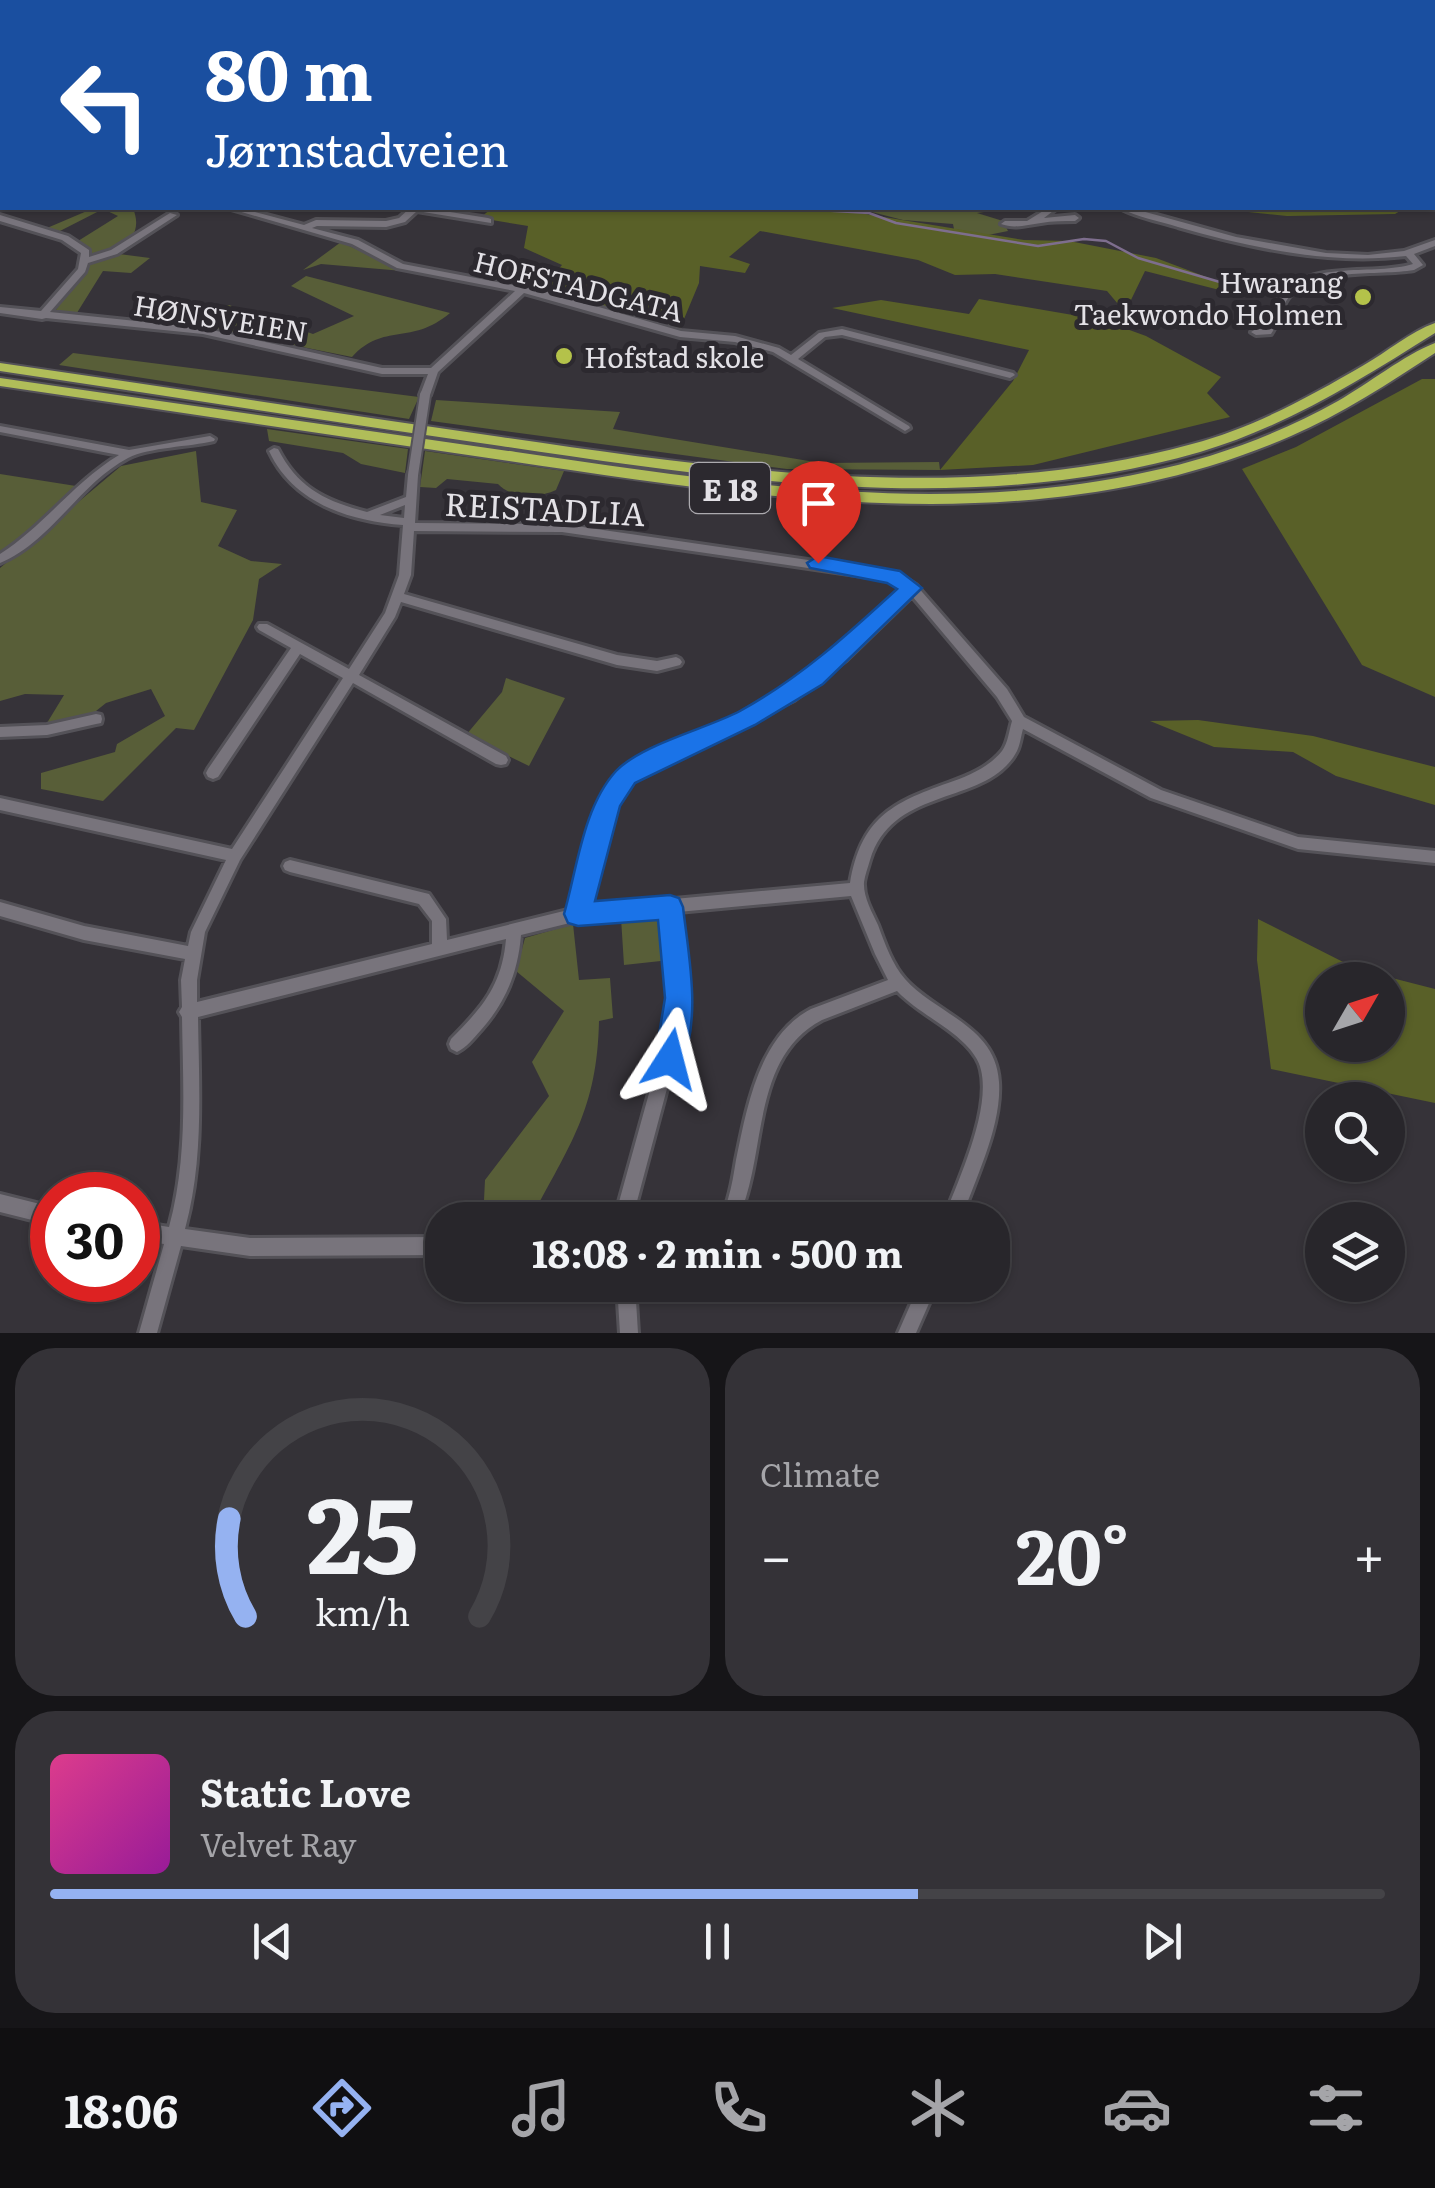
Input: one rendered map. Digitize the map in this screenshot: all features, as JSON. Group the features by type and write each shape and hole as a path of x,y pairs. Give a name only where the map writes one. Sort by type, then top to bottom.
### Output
{"highway":[{"name":"E 18","path":"0,367 729,474 928,486 1091,471 1195,448 1311,402 1435,326"},
{"name":"E 18","path":"0,382 724,487 935,501 1087,487 1208,460 1316,419 1435,347"}],"street":[{"name":"HOFSTADGATA","path":"239,210 356,242 400,266 521,290 675,333 735,339 794,357 904,428"},
{"path":"302,229 316,223 396,222 412,210"},
{"path":"426,210 488,221"},
{"path":"1034,221 1050,210"},
{"path":"1131,210 1247,244 1360,256 1410,255 1435,243"},
{"path":"42,316 86,261 114,252 172,215"},
{"path":"0,218 74,242 86,252 86,261"},
{"path":"1005,224 1075,218"},
{"path":"1256,332 1268,332 1280,302 1304,282 1350,271 1410,272 1419,266 1410,255"},
{"path":"148,1333 176,1238 192,1132 188,1012 192,954 212,897 399,597 424,395 434,371 521,290"},
{"name":"HØNSVEIEN","path":"0,310 204,331 382,371 434,371"},
{"path":"794,357 822,335 842,332 1010,375"},
{"path":"0,429 127,453 210,440"},
{"name":"REISTADLIA","path":"274,451 288,481 304,493 409,525 588,531 871,571 904,580 912,588"},
{"path":"0,559 28,540 85,483 127,453"},
{"name":"REISTADLIA","path":"372,514 410,499"},
{"path":"578,914 608,802 627,776 789,696 842,657 912,588 1002,693 1019,721 1156,794 1298,843 1435,856"},
{"path":"399,597 617,660 657,666 676,662"},
{"path":"262,628 502,760"},
{"path":"213,772 298,649"},
{"path":"0,732 46,730 96,719"},
{"path":"958,1202 986,1120 991,1090 989,1067 970,1038 899,983 856,889 867,846 890,813 995,768 1015,740 1019,721"},
{"path":"0,804 235,856"},
{"path":"290,866 424,899 438,919 440,948"},
{"path":"188,1012 578,914 856,889"},
{"path":"628,1202 677,1021 679,998 670,907"},
{"path":"0,909 84,934 192,954"},
{"path":"456,1044 494,1008 506,985 514,930"},
{"path":"736,1202 768,1066 783,1043 806,1020 899,983"},
{"path":"0,1202 30,1210"},
{"path":"160,1235 250,1246 425,1246"},
{"path":"627,1302 629,1333"},
{"path":"907,1333 921,1302"}],"green space":[{"path":"89,210 101,210 58,232 47,228"},
{"path":"105,210 133,210 136,222 119,254 150,258 131,273 103,271 75,316 53,314 89,262 90,255 78,241 118,216"},
{"path":"490,210 841,210 1024,240 1069,241 1156,258 1246,292 1243,296 1145,271 1130,302 1116,316 1118,304 1107,291 995,274 955,275 918,260 760,231 729,257 750,264 745,273 700,266 699,283 679,331 538,292 562,265 524,248 528,226 480,218"},
{"path":"864,210 998,210 977,213 1003,221 1008,231 988,235 954,229 953,224 903,220"},
{"path":"1229,210 1402,210 1395,214 1287,216"},
{"path":"341,242 403,271 321,264 303,270"},
{"path":"306,276 450,313 423,329 375,340 352,357 209,328 223,306 229,305 313,334 354,316 291,286"},
{"path":"979,299 1102,320 1146,336 1221,377 1207,393 1230,417 1033,465 940,470 1013,381 1029,350 832,308 881,300 969,314"},
{"path":"73,353 419,397 409,419 59,365"},
{"path":"1422,379 1435,379 1435,697 1362,665 1242,469 1296,447"},
{"path":"436,400 620,412 613,429 821,463 939,462 940,470 787,469 431,421"},
{"path":"267,429 408,449 405,473 361,464 343,453 269,441"},
{"path":"196,451 201,502 237,510 218,546 251,561 282,564 259,579 253,620 194,730 176,728 103,801 41,789 41,773 115,752 117,744 165,716 151,689 106,703 91,715 47,723 64,695 25,694 0,701 0,568 121,466"},
{"path":"425,451 564,471 556,490 534,496 518,495 498,484 447,479 436,488 420,487"},
{"path":"0,474 76,486 26,540 0,560"},
{"path":"506,678 565,698 529,766 466,735 502,692"},
{"path":"1198,720 1313,736 1435,767 1435,805 1336,776 1293,752 1214,747 1150,721"},
{"path":"666,913 670,960 624,965 621,918"},
{"path":"1258,919 1343,962 1305,962 1305,1062 1405,1062 1405,981 1435,989 1435,1103 1405,1097 1405,1082 1334,1082 1271,1069 1257,960"},
{"path":"573,924 579,980 610,978 613,1018 599,1021 587,1103 540,1202 484,1202 485,1180 549,1096 532,1062 564,1011 516,971 525,938"}],"waterway":[{"path":"817,210 869,213 896,223 1038,246 1084,239 1106,241 1138,258 1247,290 1284,284"}],"place":[{"name":"Hwarang Taekwondo Holmen","path":"1363,297"},
{"name":"Hofstad skole","path":"564,356"}],"route":[{"path":"670,1059 679,998 670,907 578,914 608,802 627,776 643,766 746,718 815,678 912,588 893,576 818,563"}]}
